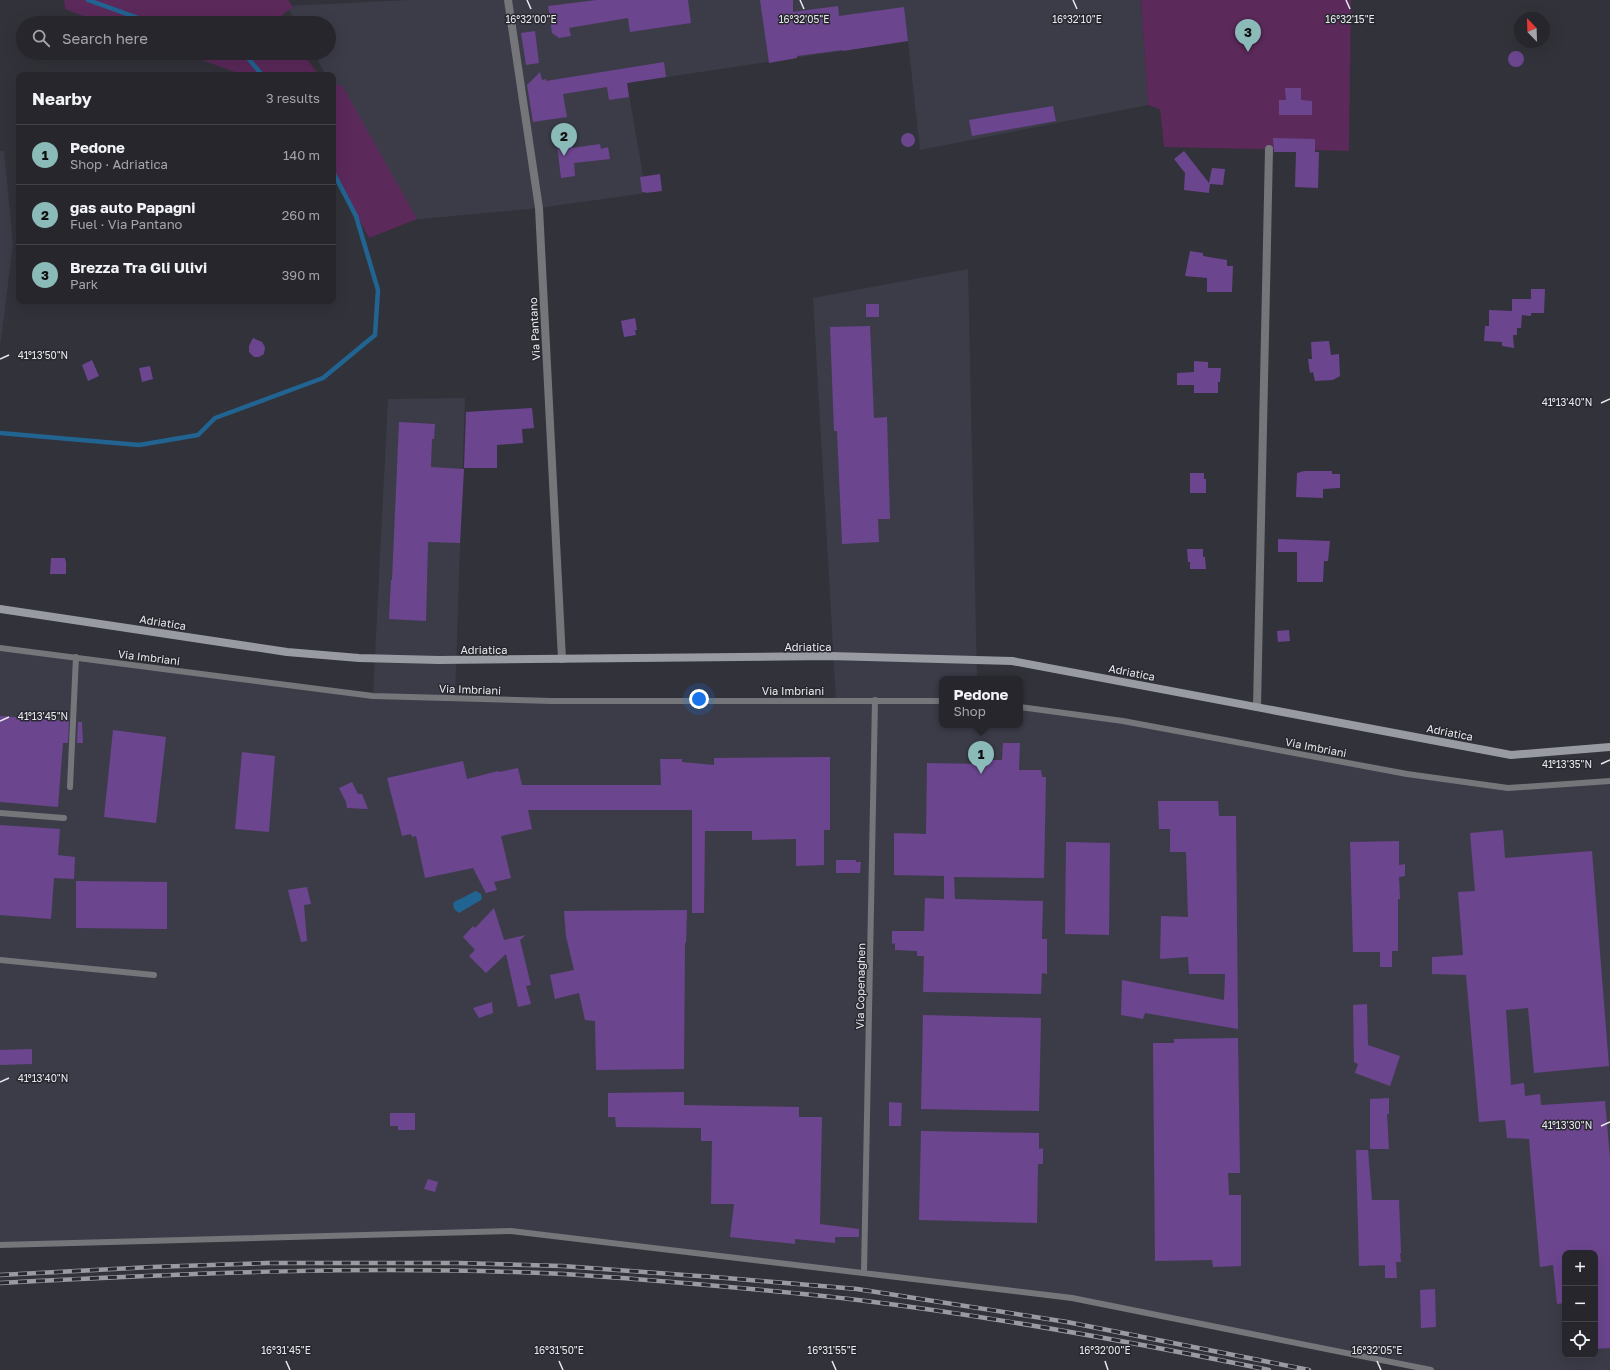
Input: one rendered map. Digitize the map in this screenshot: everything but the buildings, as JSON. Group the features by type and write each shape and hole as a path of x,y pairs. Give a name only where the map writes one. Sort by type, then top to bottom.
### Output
{"main road":[{"name":"Adriatica","path":"0,609 287,652 359,658 439,660 830,656 1012,661 1511,754 1610,747"}],"street":[{"name":"Via Pantano","path":"508,0 540,208 562,659"},
{"path":"1257,707 1269,149"}],"lane":[{"name":"Via Imbriani","path":"0,648 373,696 552,701 939,701"},
{"path":"70,788 76,657"},
{"name":"Via Copenaghen","path":"864,1273 875,700"},
{"name":"Via Imbriani","path":"1023,707 1122,720 1407,774 1508,788 1610,782"},
{"path":"1610,782 1610,787"},
{"path":"0,813 64,818"},
{"path":"0,960 154,975"},
{"path":"0,1245 511,1231 1072,1298 1431,1370"}],"shaded area":[{"path":"64,0 288,0 293,7 282,16 84,16 65,9"},
{"path":"409,0 1141,0 1148,105 920,150 908,41 627,83 646,193 539,208 410,220 336,92 336,72 324,72 318,60 336,60 336,16 292,16 287,6"},
{"path":"1141,0 1351,0 1349,151 1164,147 1160,109 1148,105"},
{"path":"202,60 307,60 317,72 235,72"},
{"path":"336,85 342,85 417,219 369,238 336,178"},
{"path":"0,151 4,151 13,244 0,348"},
{"path":"968,269 977,676 939,676 939,728 1023,728 1023,707 1123,721 1407,774 1508,788 1610,781 1610,1370 1431,1370 1072,1298 511,1231 0,1245 0,648 373,696 388,399 465,398 455,698 836,700 813,298"}],"water":[{"path":"476,891 481,894 481,900 459,913 454,909 454,902"}],"waterway":[{"path":"88,0 133,16"},
{"path":"250,60 260,72"},
{"path":"0,433 139,445 198,435 215,418 323,378 375,335 378,290 356,216 336,178"}],"railway":[{"path":"0,1275 268,1263 458,1263 562,1266 857,1289 1067,1322 1309,1370"},
{"path":"0,1283 282,1271 423,1270 564,1274 798,1293 910,1307 1064,1331 1269,1370"}],"place":[{"name":"Brezza Tra Gli Ulivi","path":"1248,52"},
{"name":"gas auto Papagni","path":"564,156"},
{"name":"Pedone","path":"981,774"}]}
